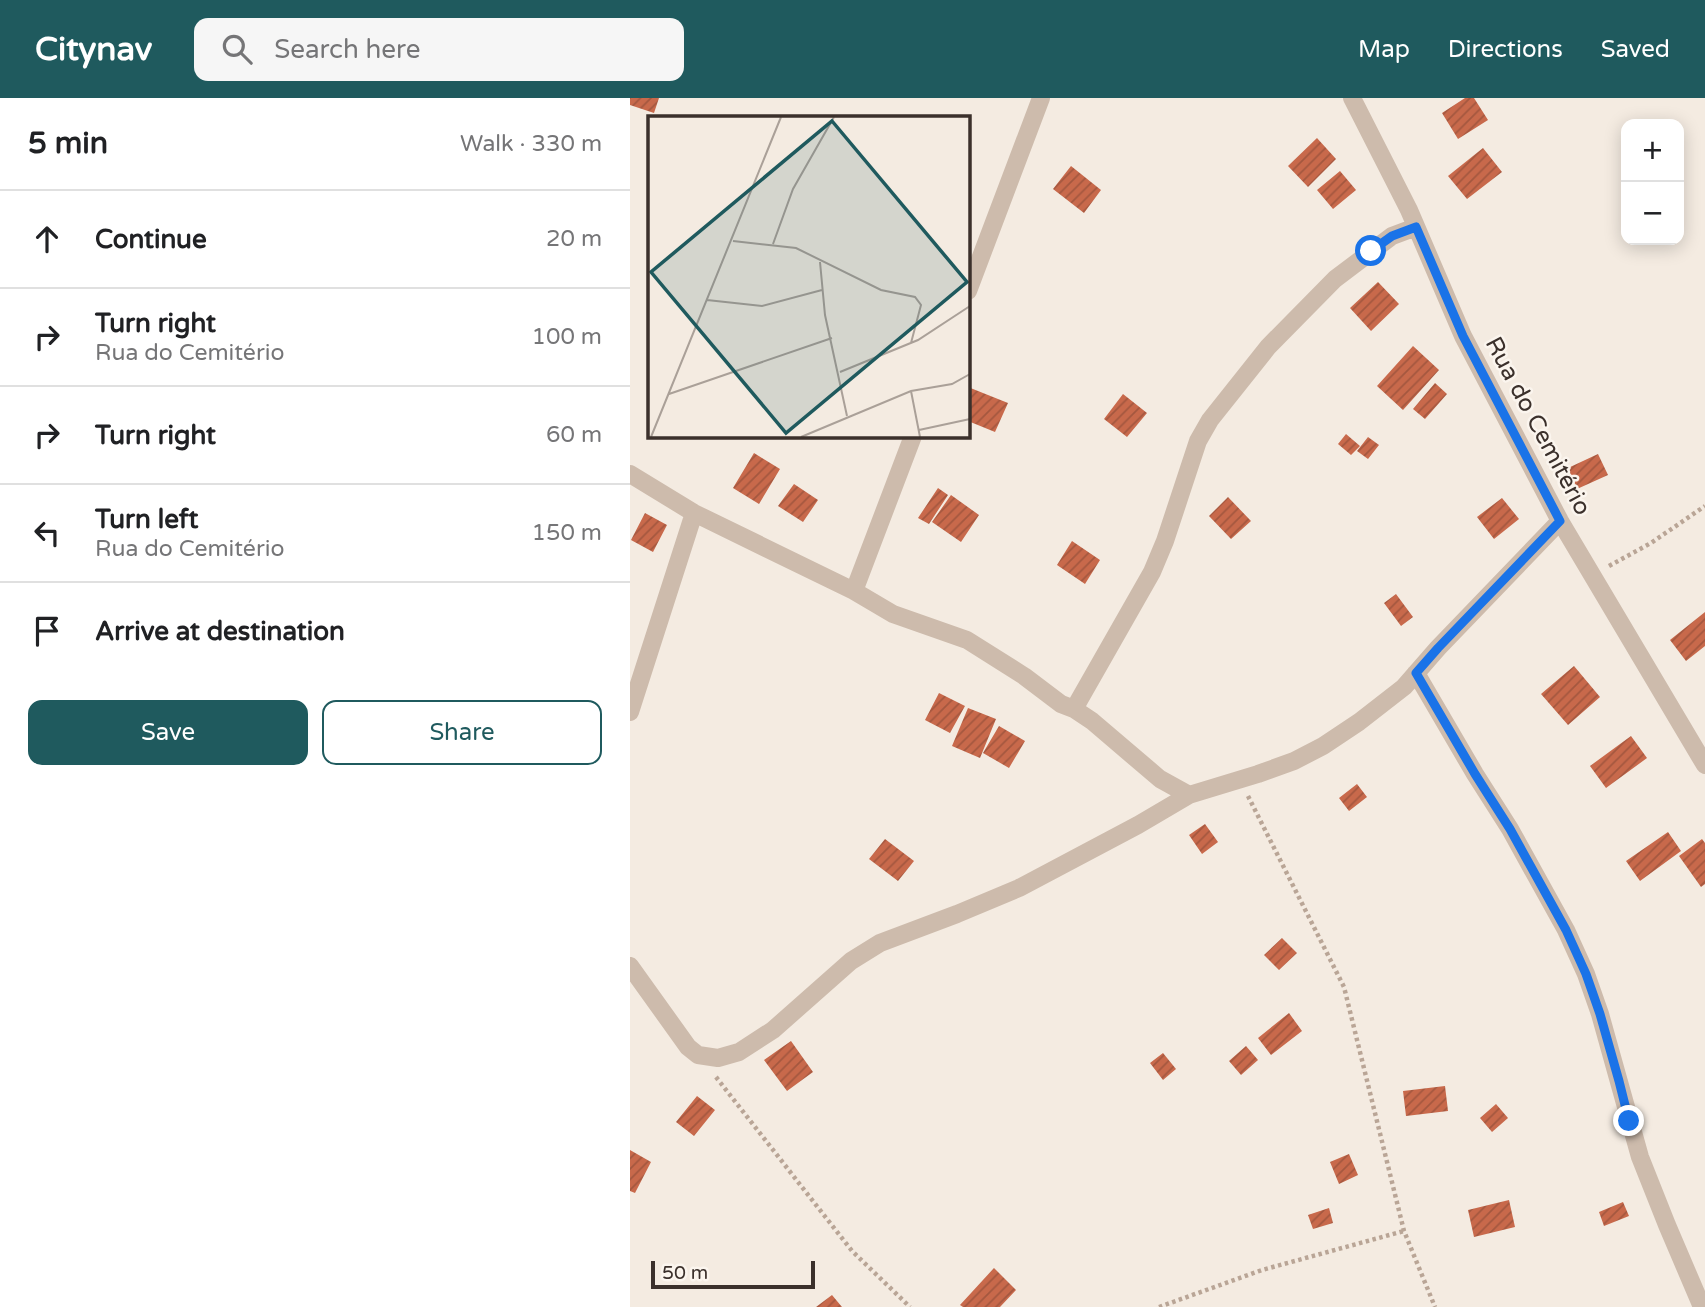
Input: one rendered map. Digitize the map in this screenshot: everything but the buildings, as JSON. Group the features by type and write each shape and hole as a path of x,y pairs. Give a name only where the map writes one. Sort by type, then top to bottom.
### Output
{"street":[{"path":"970,286 1041,98"},
{"name":"Rua do Cemitério","path":"1352,98 1389,168 1463,336 1560,521 1705,765"},
{"path":"1074,709 1152,572 1198,441 1210,420 1268,347 1335,279 1392,236 1416,227"},
{"path":"854,590 912,438"},
{"path":"630,474 694,513 854,590 893,614 967,640 1024,676 1061,704 1074,709 1101,728 1160,779 1189,795"},
{"path":"630,712 694,513"},
{"path":"630,965 688,1047 698,1055 718,1058 738,1052 773,1030 851,961 880,943 1018,888 1189,795 1294,761 1323,746 1404,687 1560,521"},
{"path":"1416,673 1510,829 1566,930 1586,974 1600,1014 1640,1157 1702,1307"}],"path":[{"path":"1592,575 1651,543 1705,506"},
{"path":"1240,779 1344,987 1404,1231 1435,1307"},
{"path":"698,1055 852,1251 910,1307"},
{"path":"1159,1307 1262,1270 1404,1231"}],"route":[{"path":"1371,251 1392,236 1416,227 1451,312 1560,521 1416,673 1510,829 1566,930 1600,1014 1629,1121"}]}
